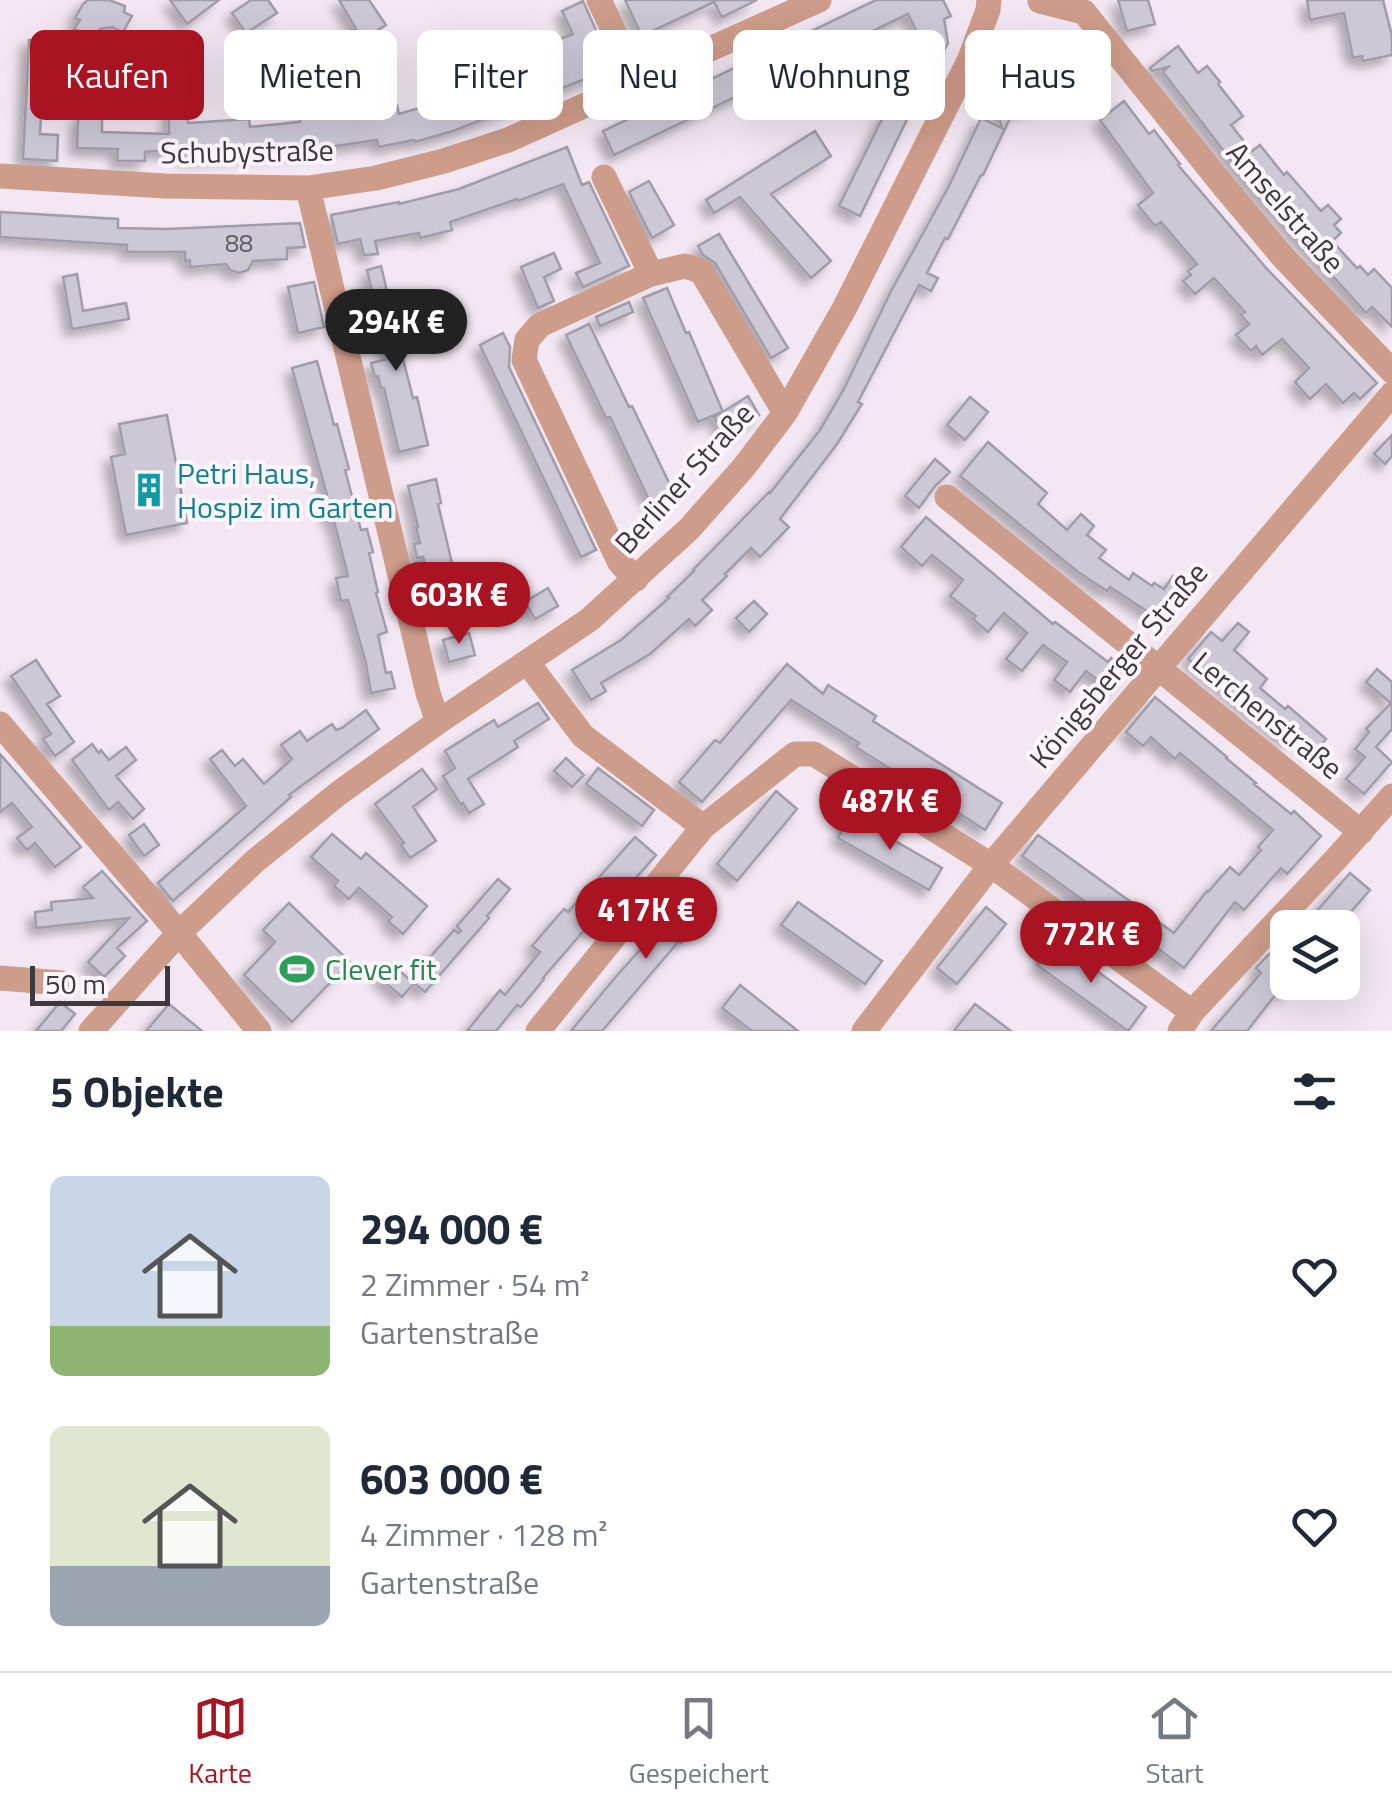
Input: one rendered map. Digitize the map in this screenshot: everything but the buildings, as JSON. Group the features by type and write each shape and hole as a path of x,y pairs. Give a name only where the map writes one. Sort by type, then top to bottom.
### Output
{"street":[{"path":"599,0 613,30"},
{"name":"Schubystraße","path":"713,49 818,0"},
{"name":"Berliner Straße","path":"91,1031 179,932 255,862 325,804 438,722 589,620 689,529 744,467 785,413 844,310 969,61 989,0"},
{"name":"Amselstraße","path":"1040,1 1084,12 1284,258 1392,371"},
{"name":"Schubystraße","path":"0,176 165,186 308,188 376,178 444,161 508,140 583,108"},
{"path":"604,177 650,274"},
{"path":"308,188 438,722"},
{"path":"636,580 620,563 524,360 527,340 540,325 650,274 686,266 702,271 785,413"},
{"name":"Königsberger Straße","path":"864,1031 991,865 1392,394"},
{"name":"Lerchenstraße","path":"947,496 1361,832"},
{"path":"527,662 583,736 703,827"},
{"path":"0,724 259,1031"},
{"path":"538,1031 703,827 794,754 814,754 991,865 1186,1022 1392,796"},
{"path":"0,978 62,983"}],"place":[{"name":"Petri Haus, Hospiz im Garten","path":"149,490"},
{"name":"Clever fit","path":"297,969"}]}
